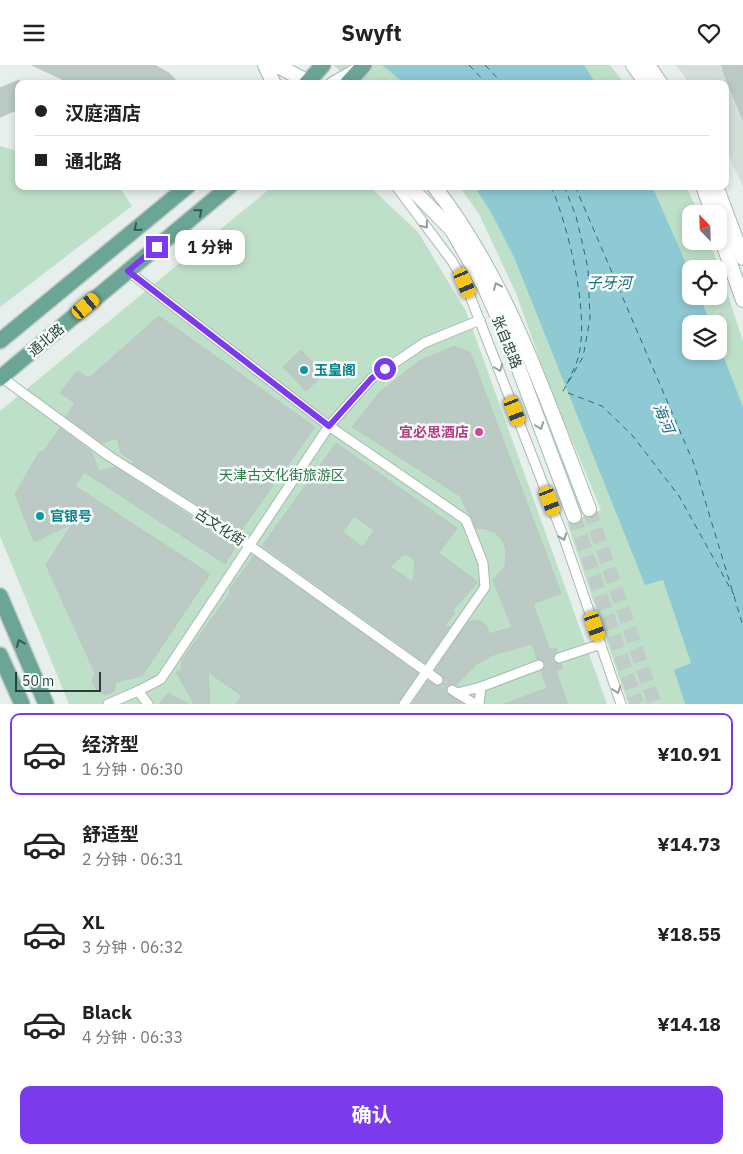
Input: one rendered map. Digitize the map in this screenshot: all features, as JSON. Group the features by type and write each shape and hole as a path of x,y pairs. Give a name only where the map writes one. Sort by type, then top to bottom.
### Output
{"main road":[{"path":"308,80 320,66"},
{"path":"343,80 363,66"},
{"name":"通北路","path":"0,341 183,190"},
{"name":"通北路","path":"0,378 225,190"},
{"path":"0,596 46,704"},
{"path":"0,655 22,704"}],"street":[{"path":"265,65 272,80"},
{"path":"272,65 300,80"},
{"path":"276,65 300,80"},
{"path":"633,65 644,80"},
{"path":"320,66 336,80"},
{"path":"652,66 659,80"},
{"path":"399,190 452,261 465,283 564,537 621,704"},
{"name":"张自忠路","path":"413,190 452,230 484,286 507,337 574,516"},
{"name":"张自忠路","path":"437,190 465,228 494,279 534,369 589,509"},
{"path":"704,190 709,205"},
{"path":"718,190 743,258"},
{"path":"726,250 743,300"},
{"path":"128,271 329,426 466,520 483,563 485,587 404,704"},
{"path":"108,704 161,679 329,426 372,378 424,343 480,320"},
{"name":"古文化街","path":"0,378 109,456 249,545 438,680"},
{"path":"559,658 601,644"},
{"path":"481,687 477,704 454,691 481,687 539,665"},
{"path":"138,691 148,704"}],"shaded area":[{"path":"676,65 743,65 743,187 729,157 729,80 687,80"}],"green space":[{"path":"333,65 610,65 622,80 352,80"},
{"path":"0,146 15,151 15,190 122,190 132,206 0,307"},
{"name":"天津古文化街旅游区","path":"268,190 373,190 418,232 466,311 607,704 69,704 0,536 0,411"},
{"name":"子牙河","path":"462,190 688,190 695,205 682,205 682,250 713,250 716,260 682,260 682,305 727,305 727,293 743,341 743,704 628,704 567,523 601,510 548,383 516,293 479,214"}],"water":[{"path":"382,65 584,65 593,80 400,80"},
{"name":"子牙河","path":"477,190 654,190 684,260 682,260 682,305 703,305 707,315 682,315 682,360 725,360 743,407 743,704 685,704 674,670 691,663 663,580 645,585 514,257 492,214"}],"building":[{"path":"32,65 154,65 169,73 175,80 64,80"},
{"path":"722,65 743,65 743,120 729,86 729,80 727,80"},
{"path":"15,82 15,111 0,117 0,88"},
{"path":"159,316 315,427 240,532 132,463 136,463 121,453 117,438 102,443 66,417 75,403 60,393 77,371 89,378"},
{"path":"454,346 470,352 561,593 533,604 550,650 556,648 557,652 553,656 553,660 561,664 563,668 556,671 568,704 504,704 547,688 541,671 545,663 543,660 537,659 532,644 493,655 477,664 456,685 449,685 446,689 447,693 463,704 412,704 428,680 437,686 443,683 443,677 435,670 468,622 478,620 487,626 489,634 512,627 493,580 505,566 506,550 503,541 495,533 486,529 476,528 460,496 352,427 379,393 419,361"},
{"name":"玉皇阁","path":"301,350 324,374 306,391 283,367"},
{"path":"60,428 91,451 99,471 115,467 236,546 225,564 84,472 75,486 210,574 142,676 116,682 114,691 106,695 96,689 92,681 95,673 46,565 72,524 34,542 15,494 40,451 43,452"},
{"path":"336,443 457,528 439,553 478,582 452,611 455,612 444,627 450,626 425,663 262,546","holes":["354,516 374,530 363,547 343,532","403,555 408,555 415,561 413,582 390,567"]},
{"path":"254,556 418,673 398,704 236,704 242,696 208,672 210,704 194,704 176,672 181,671 182,660 231,592 229,590"},
{"path":"168,693 189,704 159,704"}],"ferry route":[{"path":"469,65 483,80"},
{"path":"485,65 499,80"},
{"path":"552,190 570,245 579,292 581,315 579,354 566,386"},
{"path":"566,190 576,216 588,268 590,319 583,357 563,391 602,406 632,435 679,496 734,595"},
{"path":"577,190 694,464 733,593"},
{"path":"734,596 743,626"}],"tunnel":[{"path":"589,509 655,704"},
{"path":"574,516 637,704"},
{"path":"539,665 559,658"},
{"path":"438,680 452,690"}],"place":[{"name":"玉皇阁","path":"304,370"},
{"name":"宜必思酒店","path":"479,432"},
{"name":"官银号","path":"40,516"}],"route":[{"path":"157,247 128,271 329,426 372,378 385,369"}],"water label":[{"name":"海河","path":"664,418"}]}
